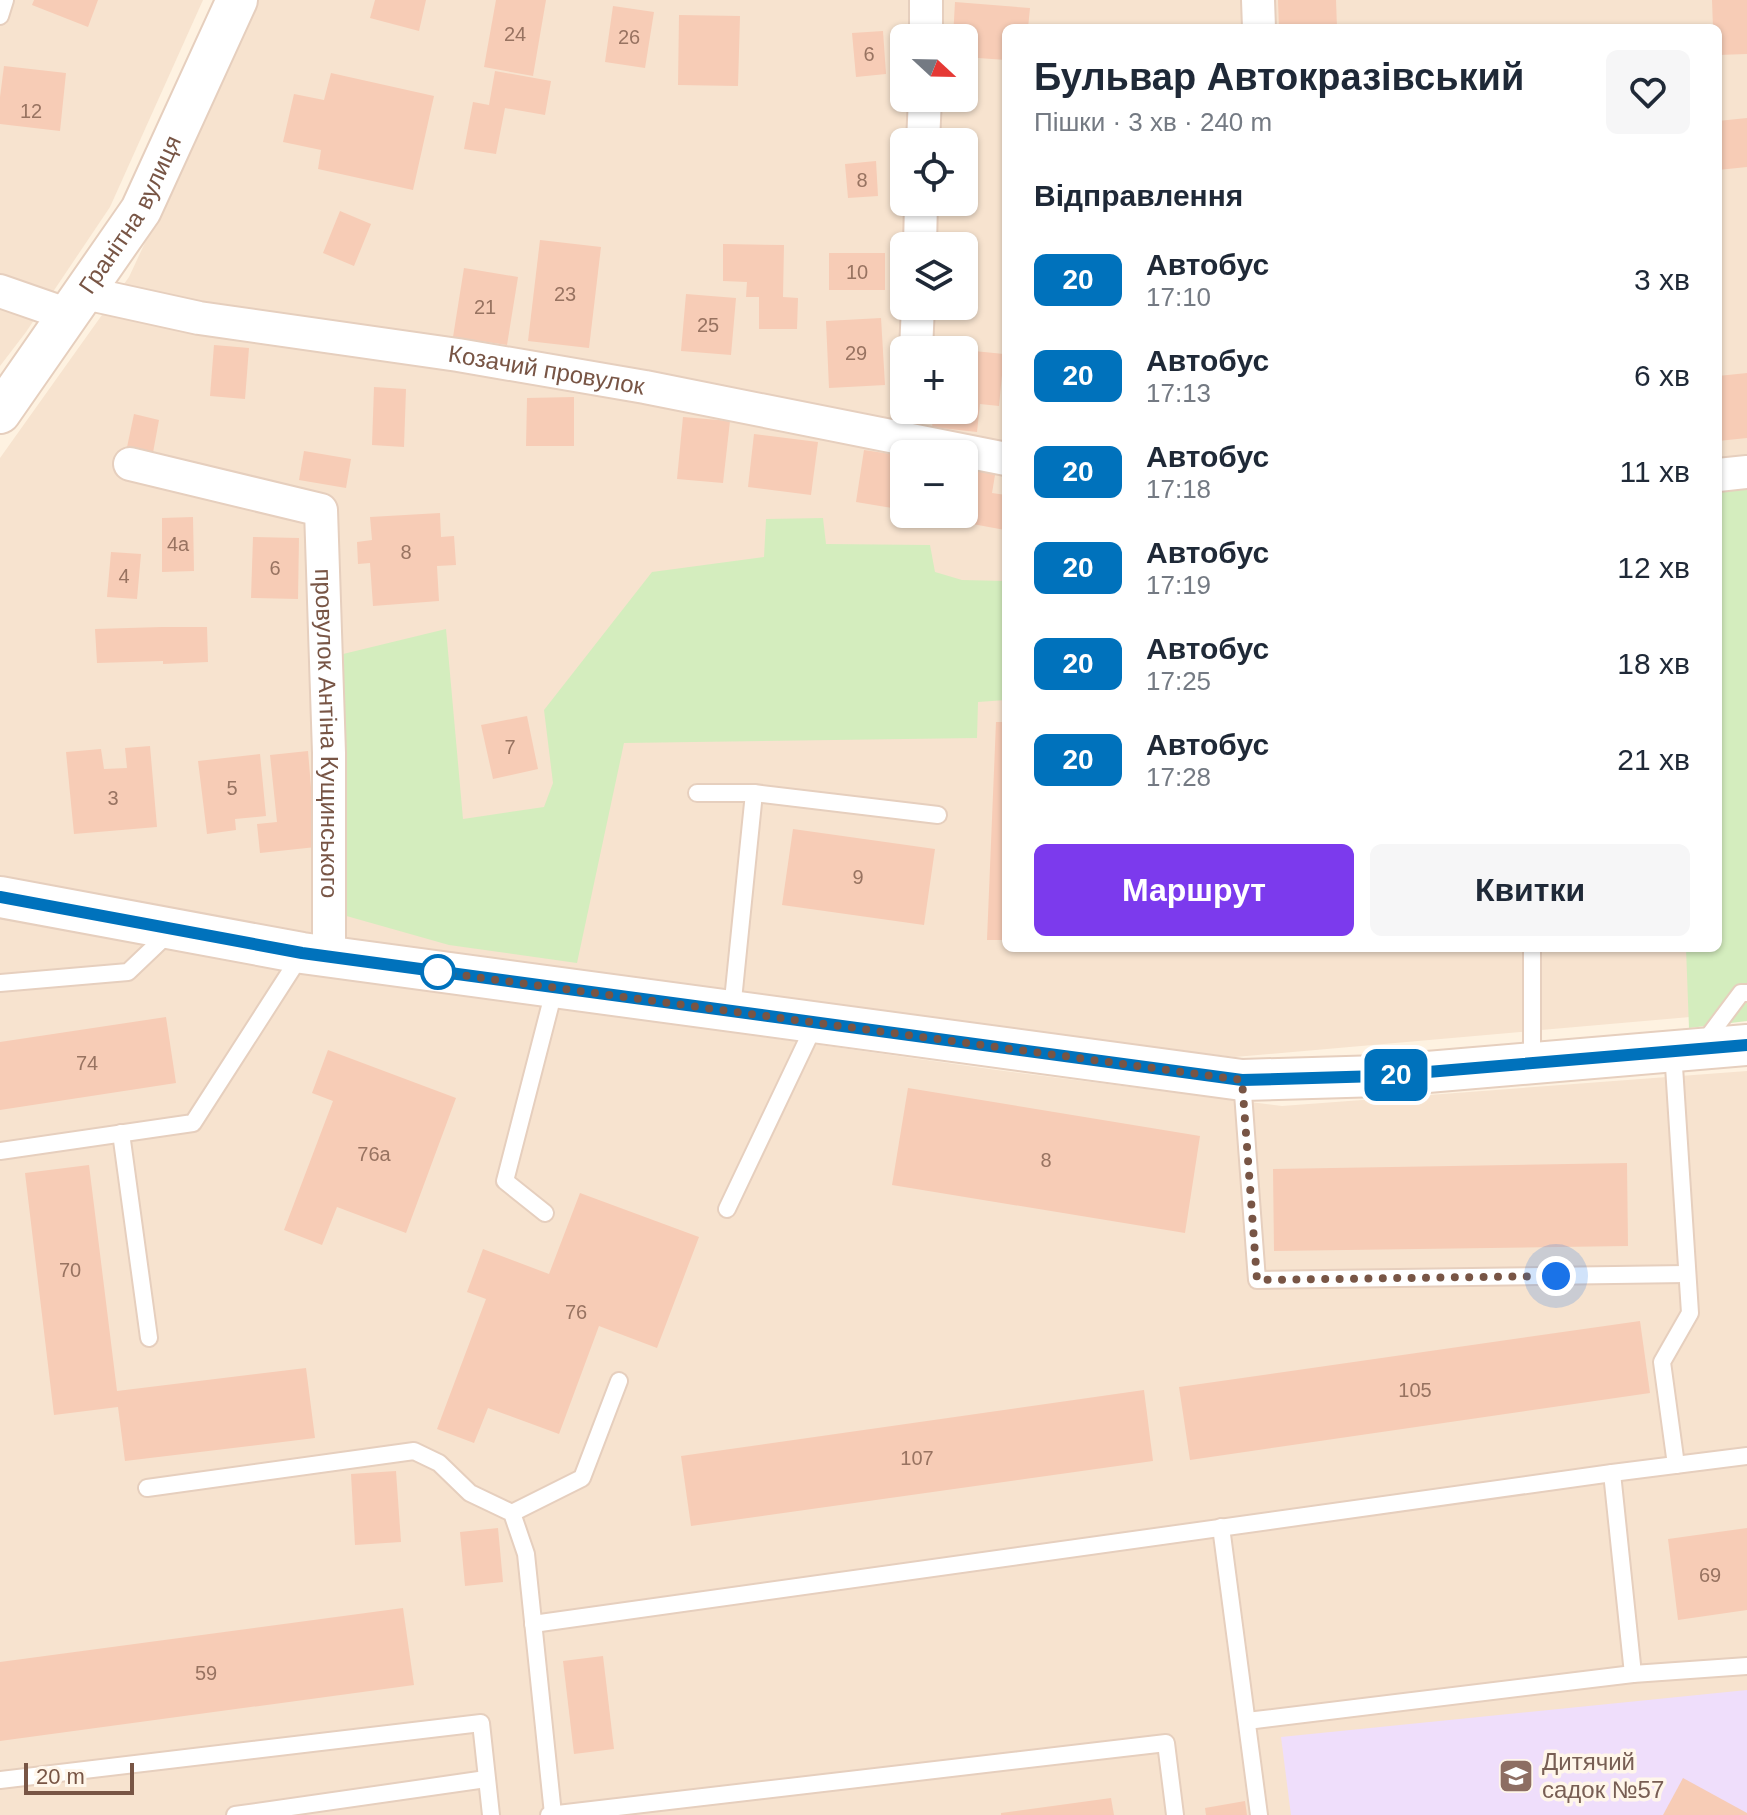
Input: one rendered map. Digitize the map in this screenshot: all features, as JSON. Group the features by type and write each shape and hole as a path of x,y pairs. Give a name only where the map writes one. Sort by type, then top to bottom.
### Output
{"street":[{"name":"Гранітна вулиця","path":"0,413 141,210 237,0"},
{"path":"926,0 926,24"},
{"path":"1258,0 1259,24"},
{"name":"Козачий провулок","path":"0,291 474,358 645,387 890,421"},
{"name":"Козачий провулок","path":"908,424 1002,458"},
{"name":"провулок Антіна Кущинського","path":"130,464 321,510 329,753 315,955"},
{"path":"1722,475 1747,472"},
{"path":"0,897 315,955 1242,1080 1380,1076 1747,1045"}],"lane":[{"path":"0,16 5,0"},
{"path":"697,793 754,793 938,815"},
{"path":"731,1012 754,793"},
{"path":"0,983 128,972 172,929"},
{"path":"1532,952 1532,1063"},
{"path":"0,1151 193,1123 315,955"},
{"path":"545,1213 505,1181 555,987"},
{"path":"1676,1465 1662,1362 1690,1313 1687,1274 1686,1050 1741,993 1747,993"},
{"path":"727,1209 815,1024"},
{"path":"1242,1080 1257,1280 1687,1274"},
{"path":"121,1133 149,1338"},
{"path":"512,1513 582,1478 619,1381"},
{"path":"147,1488 414,1451 439,1463 470,1493 512,1513 526,1554 551,1815 1166,1743 1175,1815"},
{"path":"533,1624 1747,1456"},
{"path":"1612,1473 1633,1674"},
{"path":"1221,1527 1259,1815"},
{"path":"1247,1721 1633,1674 1747,1666"},
{"path":"0,1780 481,1723 491,1815"},
{"path":"235,1815 486,1779"}],"shaded area":[{"path":"0,0 203,0 110,207 0,366"},
{"path":"258,0 1747,0 1747,1012 1235,1057 716,997 358,945 0,875 0,458 129,277"},
{"path":"0,918 671,1024 1282,1106 1747,1071 1747,1815 0,1815"},
{"name":"Дитячий садок №57","path":"1747,1690 1747,1815 1291,1815 1281,1737"}],"green space":[{"path":"1747,464 1747,1021 1689,1028 1686,952 1722,952 1722,467"},
{"path":"823,518 826,544 930,545 935,572 962,580 1002,581 1002,700 978,702 977,738 624,743 577,963 449,945 343,915 339,655 446,629 463,819 544,807 553,783 544,710 652,572 764,557 766,519"}],"building":[{"path":"34,0 98,0 88,27 32,5"},
{"path":"375,0 426,0 419,31 370,18"},
{"path":"496,0 546,0 533,76 484,67"},
{"path":"1278,0 1336,0 1337,24 1279,24"},
{"path":"1712,0 1747,0 1747,54 1722,55 1722,24 1713,24"},
{"path":"955,2 1030,8 1028,24 1002,24 1002,60 978,58 978,24 954,24"},
{"path":"613,6 654,12 645,68 605,62"},
{"path":"679,15 740,16 738,86 678,85"},
{"path":"883,31 886,74 856,77 852,33"},
{"path":"4,66 66,73 60,131 0,124"},
{"path":"495,71 551,81 545,115 505,108 496,154 464,149 473,102 489,105"},
{"path":"331,73 434,96 413,190 318,169 321,150 283,142 294,94 324,100"},
{"path":"1747,118 1747,167 1722,170 1722,121"},
{"path":"876,161 878,196 848,198 845,164"},
{"path":"340,211 371,224 354,266 323,253"},
{"path":"540,240 601,247 589,348 528,341"},
{"path":"723,244 784,245 783,297 798,298 797,329 759,329 759,297 746,297 747,282 723,281"},
{"path":"829,253 885,253 885,290 829,290"},
{"path":"464,268 518,277 507,345 453,337"},
{"path":"686,294 736,298 731,355 681,351"},
{"path":"881,318 885,385 829,388 826,321"},
{"path":"214,345 249,348 245,399 210,396"},
{"path":"978,351 1002,354 999,406 980,404 978,423"},
{"path":"1747,373 1747,438 1722,441 1722,376"},
{"path":"374,387 406,389 404,447 372,445"},
{"path":"574,397 574,446 526,446 527,398"},
{"path":"134,414 159,420 152,458 126,452"},
{"path":"683,417 730,421 723,483 677,479"},
{"path":"932,424 978,424 977,432 932,427"},
{"path":"754,434 818,442 811,495 748,487"},
{"path":"864,450 890,454 890,508 856,502"},
{"path":"304,451 351,459 346,488 299,480"},
{"path":"978,466 996,469 992,493 1002,494 1002,529 978,525"},
{"path":"440,513 441,537 454,536 456,565 437,566 439,601 373,606 370,563 358,564 357,542 372,540 370,517"},
{"path":"193,517 194,571 162,572 162,518"},
{"path":"253,537 299,538 298,599 251,598"},
{"path":"111,552 141,554 137,599 107,597"},
{"path":"207,627 208,662 97,663 95,629"},
{"path":"527,716 538,769 493,779 481,725"},
{"path":"996,722 1002,722 1002,940 987,940"},
{"path":"150,746 157,827 74,834 66,752 101,749 104,769 127,768 125,748"},
{"path":"308,751 316,847 260,853 257,824 277,822 270,755"},
{"path":"260,754 266,816 235,819 236,830 207,834 198,761"},
{"path":"793,829 935,849 924,925 782,905"},
{"path":"166,1017 176,1083 0,1110 0,1042"},
{"path":"328,1050 456,1098 406,1233 337,1207 322,1245 284,1230 333,1101 312,1093"},
{"path":"908,1088 1200,1136 1185,1233 892,1185"},
{"path":"1627,1163 1628,1246 1274,1251 1273,1169"},
{"path":"89,1165 117,1391 306,1368 315,1438 125,1461 118,1407 54,1415 25,1173"},
{"path":"580,1193 699,1237 657,1348 599,1326 559,1434 488,1408 474,1443 437,1429 486,1299 467,1292 483,1249 549,1274"},
{"path":"1640,1321 1650,1393 1190,1460 1179,1387"},
{"path":"1144,1390 1153,1461 691,1526 681,1456"},
{"path":"396,1471 401,1542 355,1545 351,1474"},
{"path":"498,1528 503,1582 465,1586 460,1532"},
{"path":"1747,1528 1747,1610 1678,1620 1668,1539"},
{"path":"403,1608 414,1685 0,1741 0,1662"},
{"path":"603,1656 614,1749 574,1754 563,1661"},
{"path":"1683,1778 1747,1813 1747,1815 1663,1815"},
{"path":"1111,1798 1114,1815 1001,1815 1001,1813"},
{"path":"1245,1801 1247,1815 1206,1815 1205,1808"}],"bus line":[{"name":"20","path":"0,897 302,953 1242,1080 1380,1076 1747,1045"}],"place":[{"name":"Дитячий садок №57","path":"1516,1776"}],"route":[{"path":"438,972 1242,1080 1257,1280 1556,1276"}]}
